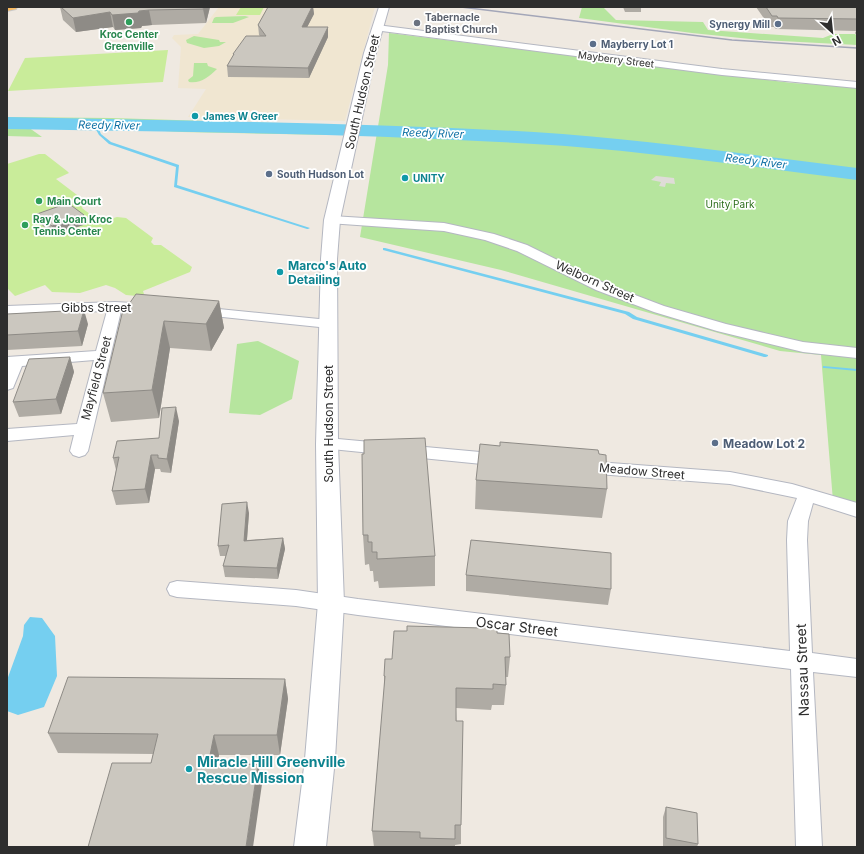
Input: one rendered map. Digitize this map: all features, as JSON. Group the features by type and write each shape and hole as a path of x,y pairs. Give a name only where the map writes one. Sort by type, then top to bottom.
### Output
{"highway":[{"path":"7,8 12,7"}],"street":[{"name":"South Hudson Street","path":"310,847 320,759 331,603 327,444 332,220 377,28 384,7"},
{"name":"Mayberry Street","path":"377,28 722,72 857,85"},
{"name":"Welborn Street","path":"332,220 444,227 489,237 522,248 601,287 659,309 722,328 803,347 857,353"},
{"name":"Gibbs Street","path":"7,310 77,306 115,306 168,309"},
{"name":"Mayfield Street","path":"79,451 115,306"},
{"path":"183,310 329,324"},
{"path":"7,384 11,362 103,356"},
{"path":"7,435 83,430"},
{"path":"327,444 518,461"},
{"name":"Meadow Street","path":"565,465 730,478 777,486 857,510"},
{"name":"Nassau Street","path":"807,495 798,521 803,662 802,678 809,847"},
{"name":"Oscar Street","path":"177,589 281,596 857,668"}],"shaded area":[{"path":"219,7 375,7 345,121 188,117 206,89 178,88 181,47 172,38 174,35 198,34"},
{"path":"656,176 674,178 675,184 666,183 665,187 659,186 661,182 651,180"}],"green space":[{"path":"241,7 264,7 260,15 236,15"},
{"path":"582,7 603,7 616,20 703,22 708,30 823,38 833,34 855,34 857,36 857,45 760,40 692,33 579,18"},
{"path":"216,17 249,17 233,23 212,23"},
{"name":"Unity Park","path":"389,33 792,83 857,87 857,504 833,501 821,355 780,351 501,270 360,237 388,65"},
{"path":"194,36 226,42 219,46 204,48 187,43 186,40"},
{"path":"168,50 163,82 8,91 25,58"},
{"path":"194,63 207,63 208,66 217,69 204,79 197,82 189,82 188,80 193,76"},
{"path":"7,117 112,118 335,125 331,135 182,132 79,126 28,127 42,137 7,136"},
{"name":"Ray & Joan Kroc Tennis Center","path":"39,154 45,154 69,173 56,179 85,201 82,208 100,222 117,217 126,218 153,238 151,242 154,245 161,245 192,267 190,272 143,291 144,294 137,296 126,295 115,288 106,285 80,293 52,292 45,285 15,296 7,288 7,164"},
{"path":"258,341 299,361 292,399 260,415 229,413 237,344"}],"water":[{"path":"30,617 42,618 55,636 57,676 44,707 18,715 7,711 7,680 23,636 24,625"}],"building":[{"path":"61,7 204,7 203,9 149,10 139,11 138,13 112,15 110,12 73,18"},
{"path":"268,7 312,7 302,27 328,27 308,68 227,66 233,54 246,36 266,36 258,25"},
{"path":"766,7 856,7 857,19 778,18 777,16 772,16"},
{"path":"68,203 84,215 52,226 37,214"},
{"path":"136,294 219,301 206,324 164,321 152,390 103,393 122,314"},
{"path":"84,310 78,331 7,335 7,314"},
{"path":"70,357 56,399 13,402 29,359"},
{"path":"176,407 167,459 158,458 158,455 151,455 145,489 112,491 119,457 113,458 117,441 159,438 162,408"},
{"path":"425,438 435,556 377,559 377,552 372,552 372,542 368,542 368,535 363,535 362,454 364,454 364,440"},
{"path":"500,442 598,450 599,454 606,455 607,489 476,480 480,444 500,446"},
{"path":"247,502 244,541 283,538 277,568 223,566 229,545 218,546 222,504"},
{"path":"471,540 611,553 611,589 466,575"},
{"path":"407,626 497,627 497,633 509,634 510,657 505,657 506,685 493,684 493,689 456,688 456,721 463,721 461,825 455,825 455,839 420,838 420,832 372,831 385,676 385,659 392,659 394,631 407,631"},
{"name":"Miracle Hill Greenville Rescue Mission","path":"68,677 285,679 277,735 214,735 208,765 258,764 246,847 88,847 112,763 151,763 158,734 48,733"},
{"path":"666,807 697,813 698,844 666,838"}],"waterway":[{"name":"Reedy River","path":"7,123 327,129 535,138 664,150 857,174"},
{"path":"96,126 100,134 110,143 178,166 175,186 308,228"},
{"path":"384,249 627,313 635,318 766,356"},
{"path":"825,367 857,370"}],"railway":[{"path":"461,7 732,40 857,48"}],"place":[{"name":"Kroc Center Greenville","path":"129,22"},
{"name":"Tabernacle Baptist Church","path":"417,23"},
{"name":"Synergy Mill","path":"778,24"},
{"name":"Mayberry Lot 1","path":"593,44"},
{"name":"James W Greer","path":"195,116"},
{"name":"South Hudson Lot","path":"269,174"},
{"name":"UNITY","path":"405,178"},
{"name":"Main Court","path":"39,201"},
{"name":"Ray & Joan Kroc Tennis Center","path":"25,225"},
{"name":"Marco's Auto Detailing","path":"280,272"},
{"name":"Meadow Lot 2","path":"715,443"},
{"name":"Miracle Hill Greenville Rescue Mission","path":"189,769"}]}
